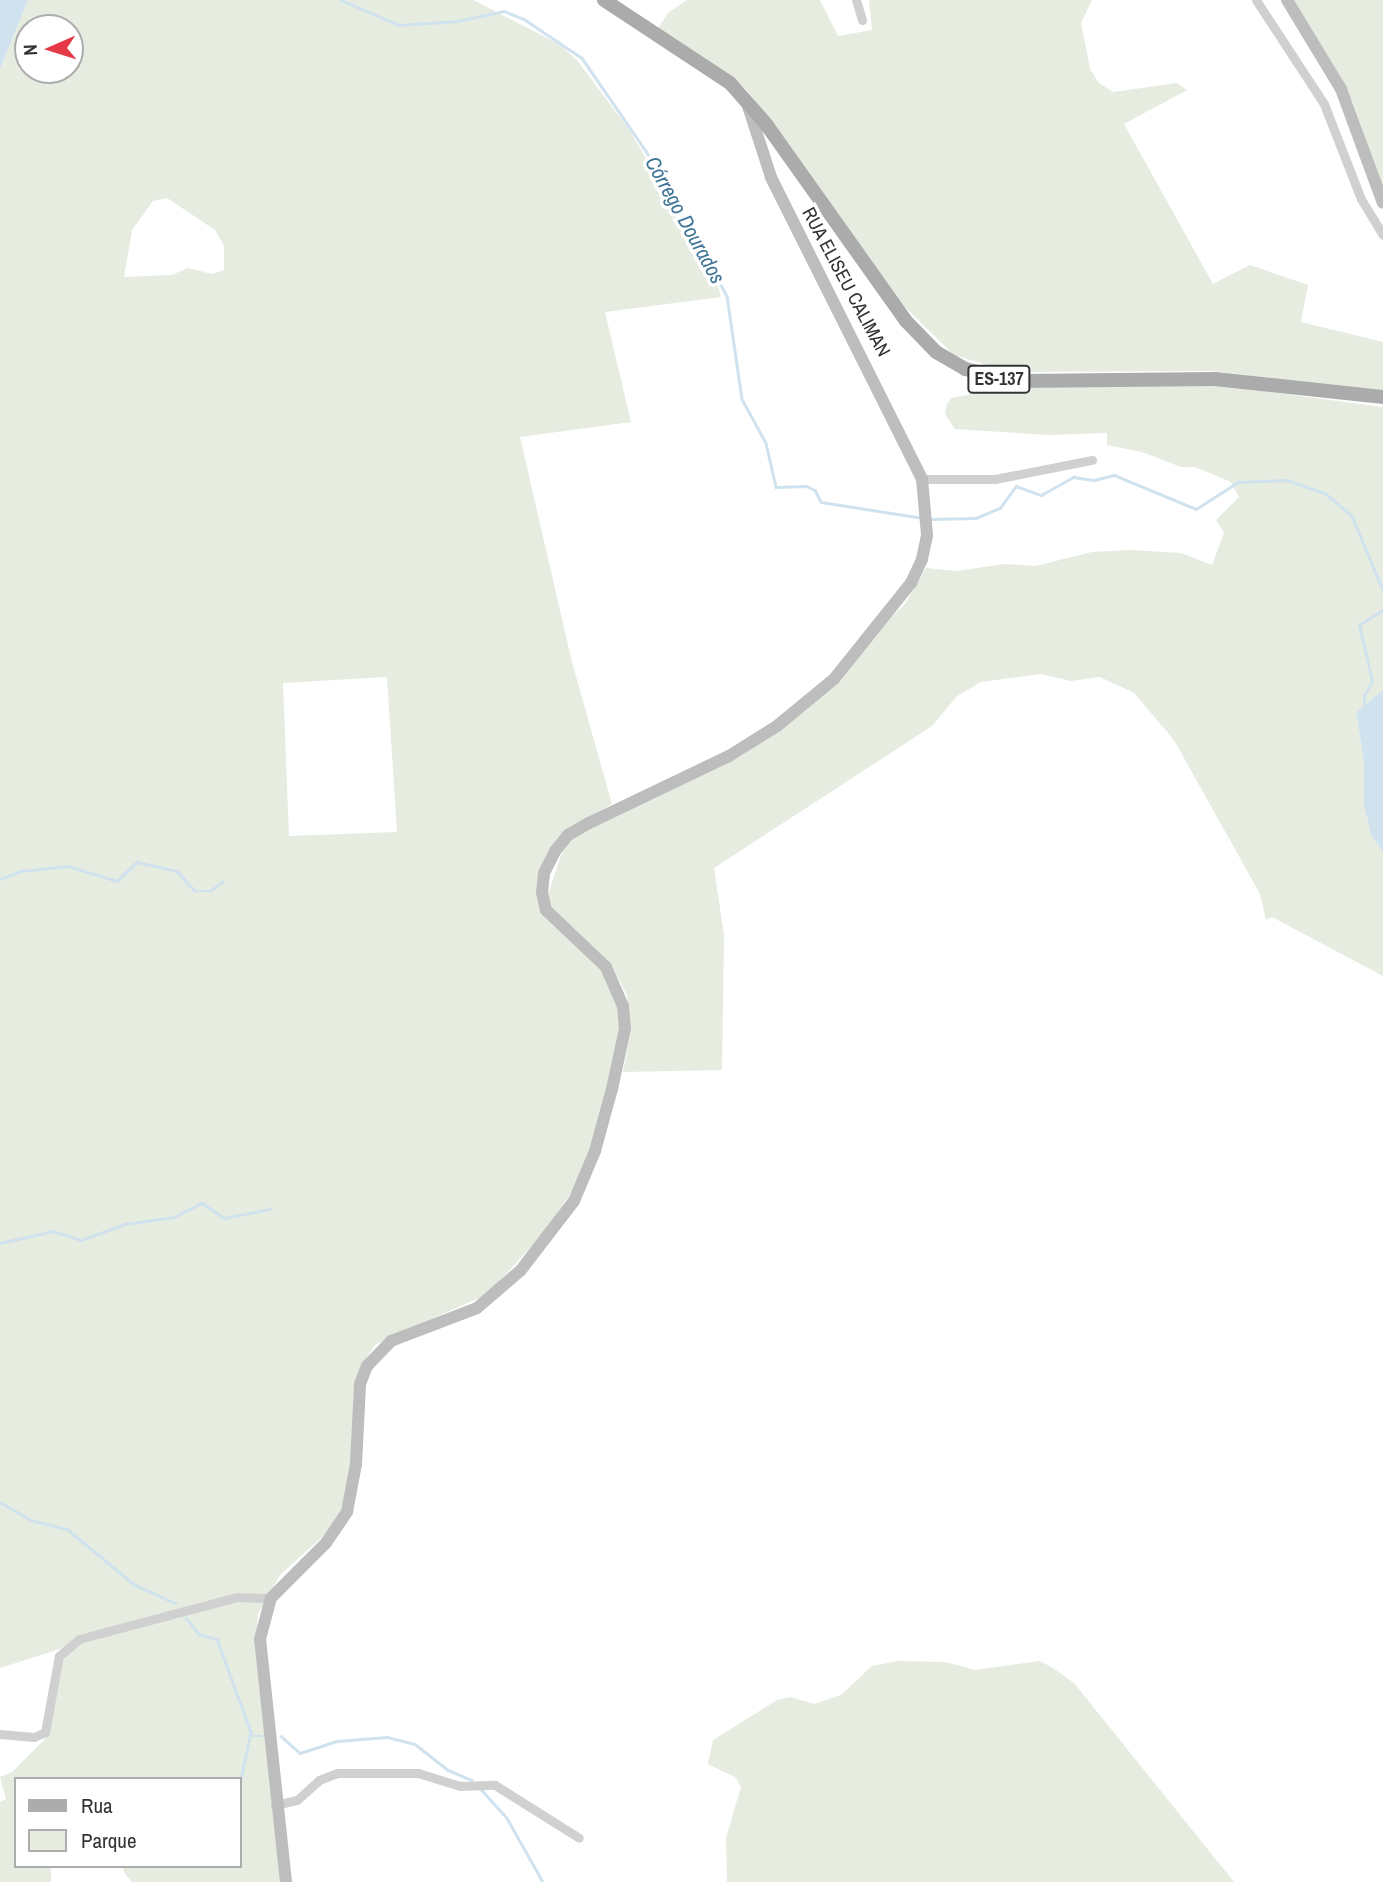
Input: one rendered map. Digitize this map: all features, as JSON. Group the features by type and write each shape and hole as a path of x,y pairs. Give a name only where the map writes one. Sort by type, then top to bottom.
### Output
{"main road":[{"name":"ES-137","path":"604,0 717,72 746,100 906,321 936,352 965,369 1018,381 1215,379 1383,397"}],"street":[{"path":"856,0 862,20"},
{"path":"1256,0 1324,104 1360,200 1383,235"},
{"path":"1287,0 1346,100 1383,203"},
{"name":"RUA ELISEU CALIMAN","path":"746,100 771,177 922,479"},
{"path":"286,1882 275,1805 260,1639 271,1598 326,1543 347,1512 356,1464 360,1384 377,1351 391,1341 477,1308 499,1292 574,1201 595,1152 620,1056 623,1006 606,967 546,910 542,893 544,873 555,851 568,835 589,823 729,756 776,726 834,679 911,583 922,559 927,519 922,479 988,480 1092,460"},
{"path":"0,1734 34,1737 45,1732 59,1656 79,1639 237,1597 271,1598"},
{"path":"275,1805 289,1804 319,1780 337,1773 418,1773 460,1786 495,1785 579,1838"}],"green space":[{"path":"28,0 473,0 557,43 576,59 628,128 715,275 721,297 605,312 631,422 520,437 572,662 612,804 573,826 538,895 614,985 621,1032 590,1153 575,1187 545,1231 488,1294 390,1337 374,1346 364,1362 346,1500 332,1528 280,1575 258,1614 255,1646 283,1882 132,1882 125,1874 123,1868 242,1868 242,1777 14,1777 14,1868 51,1868 51,1882 0,1882 0,1802 6,1799 0,1777 12,1772 45,1739 66,1647 0,1668 0,69 14,34 14,84 84,84 84,14 22,14","holes":["167,198 215,230 224,246 224,270 212,274 188,268 172,275 124,277 132,230 153,201","387,677 397,832 289,836 283,683"]},
{"path":"687,0 820,0 838,36 872,30 869,0 1092,0 1081,23 1090,69 1099,83 1113,92 1177,83 1187,90 1124,124 1213,284 1250,265 1308,285 1301,322 1383,342 1383,392 1212,371 1011,372 954,355 905,307 746,89 658,28 669,12"},
{"path":"1290,0 1383,0 1383,191 1353,102"},
{"path":"980,380 1011,385 1211,384 1383,407 1383,690 1356,712 1364,763 1364,805 1371,835 1383,852 1383,976 1272,917 1266,920 1260,894 1174,740 1134,693 1100,677 1071,681 1041,674 981,682 957,696 932,726 714,868 724,935 722,1070 623,1072 631,1031 627,995 613,968 552,910 547,897 566,841 770,736 905,604 926,568 956,571 1005,564 1035,566 1092,552 1131,550 1181,553 1212,565 1224,533 1216,520 1239,497 1231,482 1195,467 1181,467 1142,452 1107,445 1107,433 1047,435 955,429 945,414 947,404 951,398 968,395"},
{"path":"898,1661 946,1662 975,1670 1040,1661 1053,1668 1074,1683 1234,1882 727,1882 726,1838 741,1787 735,1777 708,1764 713,1740 777,1700 791,1697 814,1704 841,1695 872,1666"}],"water":[{"path":"0,0 28,0 22,14 14,14 14,34 0,69"},
{"path":"1383,690 1383,852 1371,835 1364,805 1364,763 1356,712"}],"waterway":[{"name":"Córrego Dourados","path":"341,0 399,25 457,21 504,11 524,19 582,58 646,151 727,296 742,399 766,443 776,487 806,486 815,490 821,502 923,518"},
{"name":"Córrego Dourados","path":"929,519 976,518 1000,508 1016,486 1041,495 1074,477 1094,480 1114,475 1196,509 1238,482 1287,480 1325,493 1352,516 1383,590"},
{"name":"Córrego Dourados","path":"1364,707 1364,696 1372,681 1359,625 1383,610"},
{"path":"0,879 21,871 68,866 117,881 137,862 177,871 195,891 210,891 222,882"},
{"path":"0,1243 53,1231 81,1240 125,1224 174,1217 202,1203 224,1218 270,1209"},
{"path":"0,1502 31,1520 67,1529 135,1585 175,1603"},
{"path":"186,1618 199,1634 217,1639 251,1732 241,1777"},
{"path":"252,1736 265,1736"},
{"path":"281,1736 300,1753 337,1741 387,1737 415,1744 448,1770 472,1780"},
{"path":"480,1788 507,1818 543,1882"}]}
